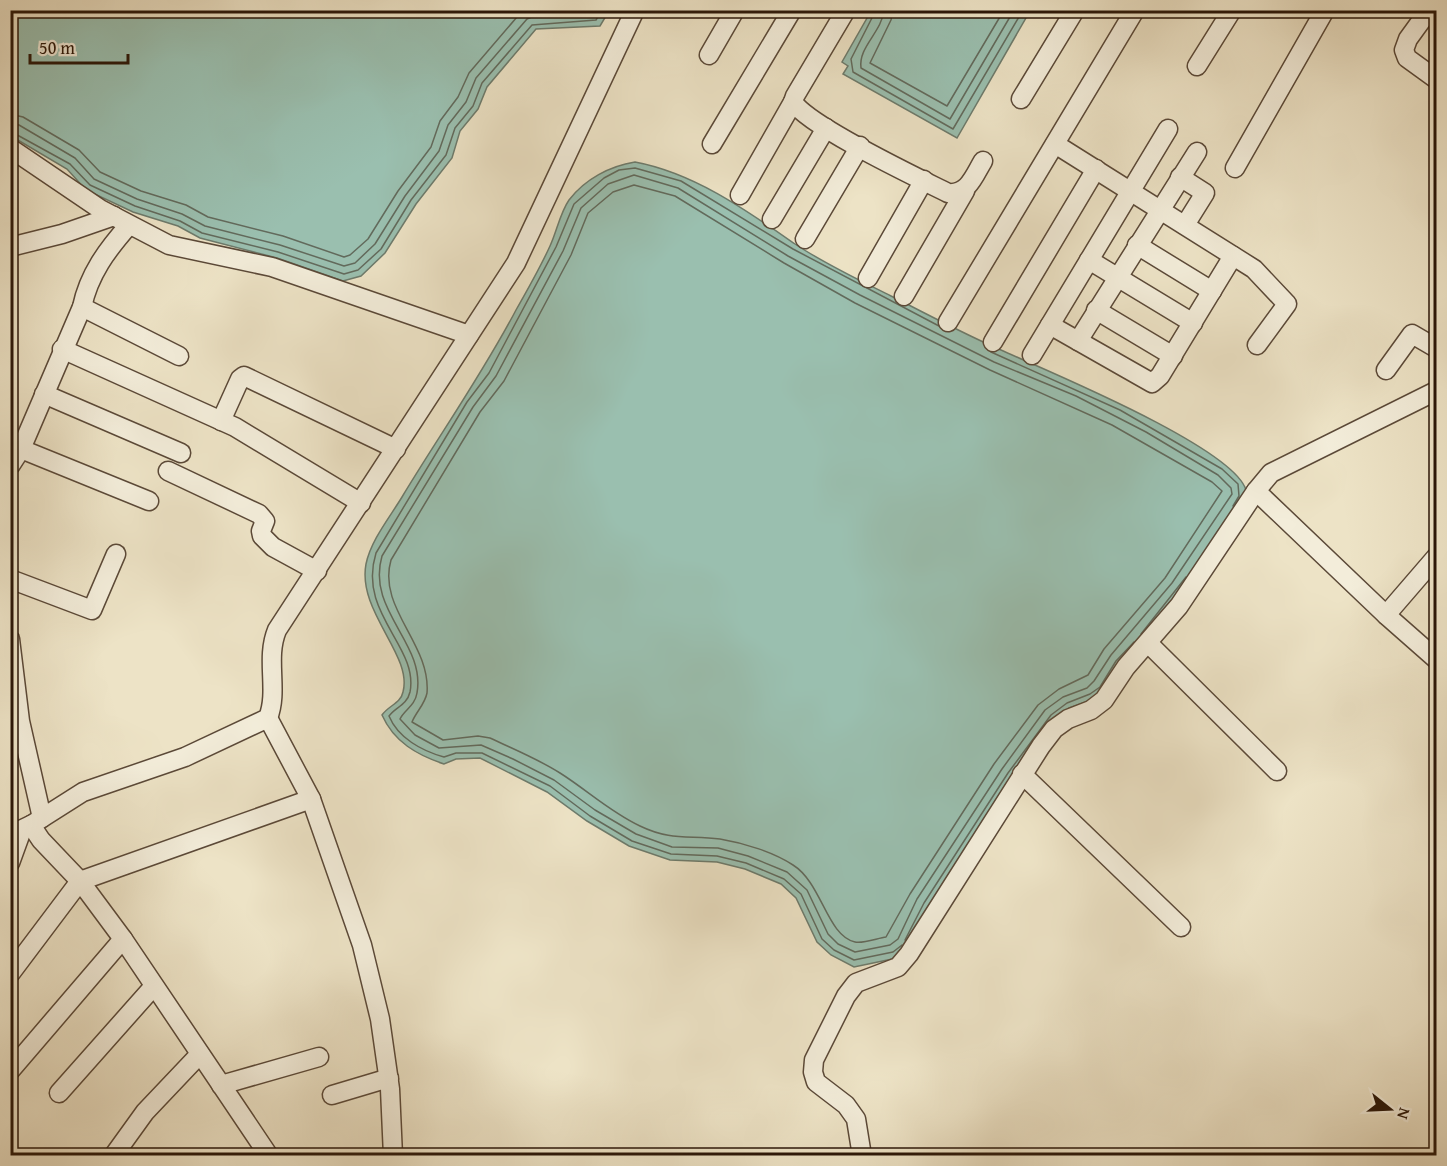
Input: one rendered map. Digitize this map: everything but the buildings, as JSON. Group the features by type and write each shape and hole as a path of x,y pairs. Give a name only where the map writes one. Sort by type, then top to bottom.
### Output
{"street":[{"path":"26,827 83,792 186,757 268,717 272,708 270,660 273,640 516,263 635,10"},
{"path":"709,55 735,10"},
{"path":"712,144 792,10"},
{"path":"740,195 846,10"},
{"path":"1021,99 1075,10"},
{"path":"948,322 1135,10"},
{"path":"1197,66 1232,10"},
{"path":"1235,168 1324,10"},
{"path":"1429,10 1408,39 1404,50 1407,58 1437,79"},
{"path":"793,102 807,118 948,193 965,191"},
{"path":"772,219 826,128"},
{"path":"1032,355 1168,129"},
{"path":"1055,144 1254,269 1287,304 1257,345"},
{"path":"805,239 860,146"},
{"path":"10,148 121,220 169,244 272,267 470,335"},
{"path":"1078,340 1197,152"},
{"path":"904,296 983,161"},
{"path":"993,342 1096,169"},
{"path":"1180,177 1205,193 1185,225"},
{"path":"868,278 924,180"},
{"path":"10,247 121,220"},
{"path":"10,466 21,449 82,307 95,268 121,220"},
{"path":"1137,245 1212,291"},
{"path":"1050,325 1152,383 1157,381 1173,356 1233,256"},
{"path":"1089,260 1193,323"},
{"path":"82,307 179,356"},
{"path":"1096,310 1173,356"},
{"path":"1386,370 1412,334 1437,348"},
{"path":"62,349 255,437 361,503"},
{"path":"221,421 240,379 244,376 396,449"},
{"path":"862,1155 856,1119 846,1104 816,1082 813,1072 814,1060 846,996 856,983 898,967 909,954 1022,774 1053,729 1104,700 1126,667 1201,576 1256,491 1271,473 1437,390"},
{"path":"44,394 181,453"},
{"path":"21,449 149,501"},
{"path":"168,471 259,514 265,521 261,531 265,541 318,571"},
{"path":"1256,491 1386,615 1437,659"},
{"path":"10,579 92,610 116,554"},
{"path":"1386,615 1437,557"},
{"path":"10,639 20,721 26,827 10,863"},
{"path":"1148,643 1276,771"},
{"path":"268,717 311,799 362,945 380,1019 389,1078 393,1155"},
{"path":"1022,774 1181,927"},
{"path":"10,974 80,881 311,799"},
{"path":"26,827 80,881 123,939 268,1155"},
{"path":"10,1071 123,939"},
{"path":"59,1093 154,986"},
{"path":"114,1155 145,1112 200,1054"},
{"path":"221,1086 318,1057"},
{"path":"332,1095 389,1078"}],"water":[{"path":"10,11 609,11 600,26 536,29 487,87 478,109 460,131 452,158 416,204 385,253 361,276 343,281 277,258 200,238 178,226 133,212 86,190 67,169 11,136"},
{"path":"871,11 1030,11 957,138 843,74 848,66 842,62"},
{"path":"635,162 678,175 719,194 806,251 842,271 973,337 1095,392 1175,432 1234,472 1246,490 1183,592 1094,699 1069,708 1056,718 897,958 854,967 831,955 817,942 796,898 781,884 745,869 717,862 670,860 629,846 587,821 547,792 480,758 456,759 444,764 416,752 393,733 382,715 402,696 404,678 400,663 369,599 365,582 366,564 372,546 503,334 546,254 569,200 590,180 616,167"}]}
